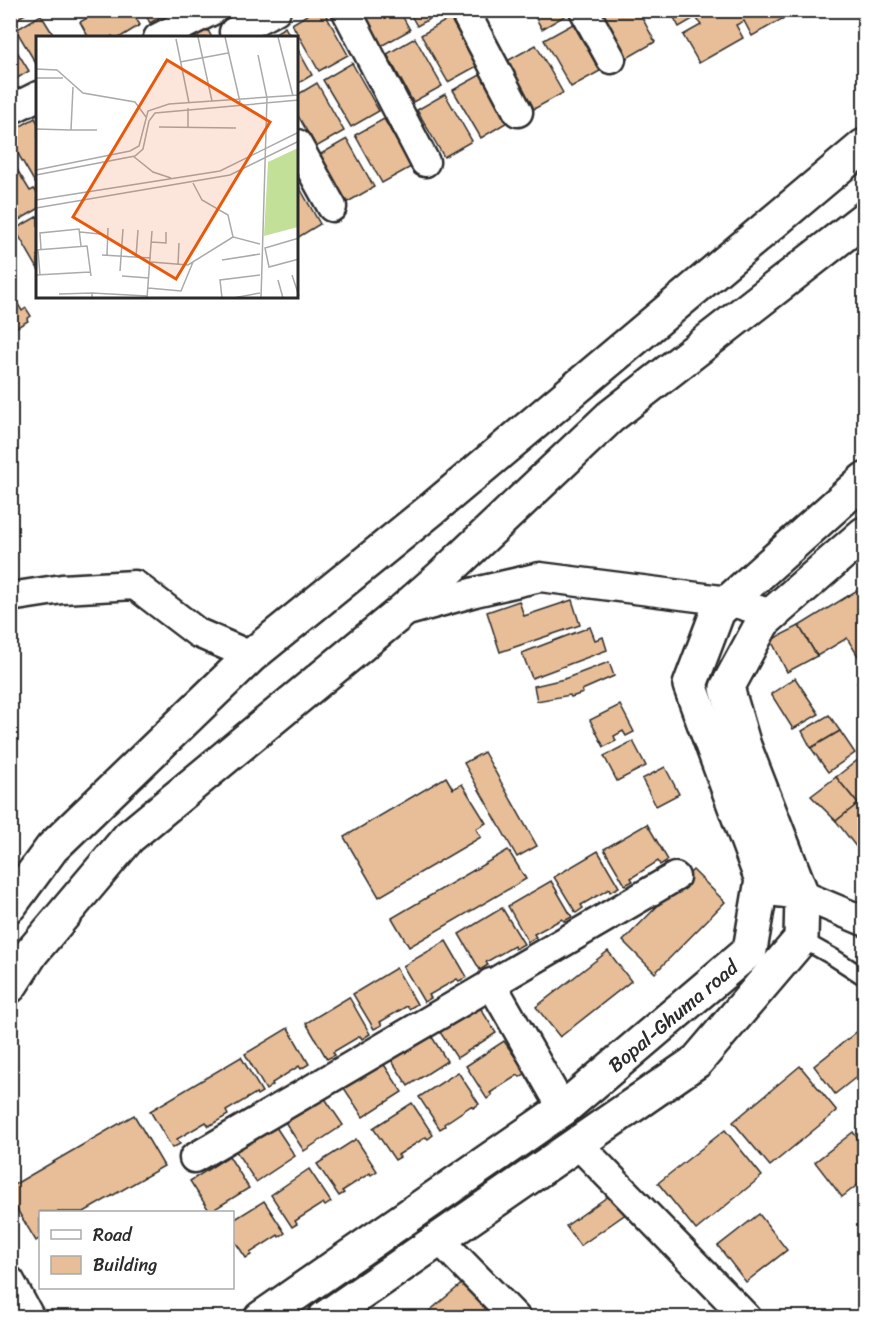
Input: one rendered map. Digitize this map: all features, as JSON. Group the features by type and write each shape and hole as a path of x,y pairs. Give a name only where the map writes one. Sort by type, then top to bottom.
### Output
{"street":[{"path":"162,36 213,10"},
{"path":"232,27 276,10"},
{"path":"346,10 425,162"},
{"path":"464,10 518,112"},
{"path":"584,10 611,59"},
{"path":"10,110 36,97"},
{"path":"298,146 332,207"},
{"path":"10,905 51,848 251,656 432,509 864,146"},
{"path":"10,986 32,952 129,837 400,613 610,417 835,244 864,219"},
{"name":"Bopal-Ghuma road","path":"261,1317 563,1109 750,950 762,880 690,685 718,611 864,480"},
{"path":"325,1317 697,1061 801,939 802,894 744,746 727,688 763,622 864,534"},
{"path":"400,613 540,576 729,602 772,614"},
{"path":"10,597 62,589 135,585 198,633 251,656"},
{"path":"194,1158 675,877"},
{"path":"761,890 802,894 864,921"},
{"path":"491,983 563,1109"},
{"path":"577,1143 747,1317"},
{"path":"439,1239 516,1317"},
{"path":"10,1281 30,1317"}],"lane":[{"path":"801,939 864,977"}],"building":[{"path":"10,10 32,10 15,20 10,19"},
{"path":"73,10 87,10 76,16"},
{"path":"101,10 131,10 140,25 122,36 88,36 80,22"},
{"path":"143,10 172,10 150,23"},
{"path":"315,10 323,10 348,55 319,71 292,24"},
{"path":"361,10 399,10 410,30 381,46"},
{"path":"408,10 445,10 417,26"},
{"path":"531,10 569,10 570,13 542,29"},
{"path":"600,10 638,10 655,42 627,58"},
{"path":"670,10 798,10 752,36 744,21 736,25 743,38 699,63 683,35 701,25 696,17 679,27"},
{"path":"41,15 54,36 36,36 36,64 16,30"},
{"path":"450,18 477,66 448,82 421,35"},
{"path":"573,24 600,71 571,87 544,40"},
{"path":"285,27 290,36 270,36"},
{"path":"207,28 211,36 193,36"},
{"path":"415,38 442,86 413,102 387,54"},
{"path":"10,40 29,71 11,82 10,81"},
{"path":"536,45 563,93 534,109 507,61"},
{"path":"298,50 312,75 298,83"},
{"path":"352,63 379,111 351,127 323,80"},
{"path":"482,74 509,121 481,138 453,90"},
{"path":"317,83 344,131 316,147 298,116 298,94"},
{"path":"445,94 472,141 444,157 417,110"},
{"path":"35,118 36,120 36,185 10,140 10,132"},
{"path":"384,119 411,167 382,183 355,135"},
{"path":"347,139 374,187 346,203 319,155"},
{"path":"10,158 30,191 34,189 36,192 36,210 12,224 10,222"},
{"path":"298,185 320,224 298,237"},
{"path":"36,217 36,266 15,229"},
{"path":"10,291 22,311 26,308 31,316 27,319 28,321 10,331"},
{"path":"859,589 864,598 864,659 861,661 847,638 817,656 799,626"},
{"path":"572,600 580,625 500,652 487,612 519,601 524,616"},
{"path":"799,626 817,656 787,672 771,640"},
{"path":"590,627 595,640 603,637 607,650 532,678 522,653"},
{"path":"609,662 614,676 582,690 583,693 571,697 570,695 537,701 534,686 564,679"},
{"path":"795,678 819,714 793,729 771,694"},
{"path":"864,678 864,695 857,683"},
{"path":"620,705 634,732 626,736 623,731 614,736 616,741 604,747 590,720"},
{"path":"829,715 840,731 811,748 802,731"},
{"path":"840,731 855,753 828,772 811,748"},
{"path":"633,741 646,766 617,781 604,756"},
{"path":"484,752 537,846 517,857 464,763"},
{"path":"859,759 864,765 864,799 858,804 836,777"},
{"path":"665,767 679,794 656,806 642,779"},
{"path":"446,777 453,789 462,784 486,823 476,829 481,837 379,897 344,837"},
{"path":"836,777 858,804 836,821 811,796"},
{"path":"864,799 864,857 836,821"},
{"path":"647,824 668,860 660,865 658,861 631,878 633,881 625,885 604,849"},
{"path":"508,850 526,879 409,947 392,918"},
{"path":"598,851 619,887 610,892 609,889 581,905 583,908 576,913 554,877"},
{"path":"693,870 725,902 655,973 623,941"},
{"path":"551,881 572,917 564,921 562,919 534,934 536,937 528,942 508,906"},
{"path":"502,908 524,944 515,949 514,946 486,962 488,965 480,970 459,934"},
{"path":"446,941 467,977 459,981 457,979 429,995 431,998 424,1002 403,966"},
{"path":"608,951 631,981 560,1037 536,1007"},
{"path":"396,968 417,1004 409,1009 407,1006 380,1022 382,1025 374,1029 353,994"},
{"path":"349,997 370,1034 362,1039 360,1036 333,1052 335,1055 327,1059 306,1023"},
{"path":"476,1001 496,1033 457,1058 436,1026"},
{"path":"864,1026 864,1071 835,1094 814,1066"},
{"path":"288,1028 309,1064 301,1069 299,1066 272,1083 273,1085 266,1090 245,1054"},
{"path":"427,1029 447,1061 408,1086 388,1055"},
{"path":"504,1041 526,1073 520,1077 518,1075 490,1093 492,1095 487,1099 466,1066"},
{"path":"241,1057 262,1092 257,1095 256,1093 226,1111 228,1115 209,1126 206,1122 177,1139 180,1144 172,1148 150,1111"},
{"path":"381,1060 402,1092 363,1117 342,1085"},
{"path":"800,1066 837,1111 770,1166 733,1122"},
{"path":"458,1072 479,1104 473,1108 471,1106 440,1129 419,1097"},
{"path":"322,1094 343,1125 304,1151 283,1119"},
{"path":"412,1103 433,1135 398,1155 400,1157 395,1160 373,1128"},
{"path":"134,1115 164,1166 86,1211 39,1211 39,1239 36,1241 10,1198 10,1187"},
{"path":"274,1124 295,1156 256,1182 235,1150"},
{"path":"725,1130 762,1176 696,1230 658,1183"},
{"path":"853,1132 864,1147 864,1180 842,1197 815,1162"},
{"path":"356,1139 377,1171 342,1191 344,1193 339,1196 317,1164"},
{"path":"229,1156 249,1188 209,1211 190,1181"},
{"path":"309,1169 331,1202 325,1206 323,1203 295,1221 297,1224 292,1227 271,1195"},
{"path":"613,1193 627,1213 580,1246 566,1226"},
{"path":"264,1201 285,1233 279,1237 278,1235 246,1258 234,1240 234,1220"},
{"path":"759,1214 787,1250 746,1282 718,1246"},
{"path":"465,1281 496,1318 421,1318"}]}
